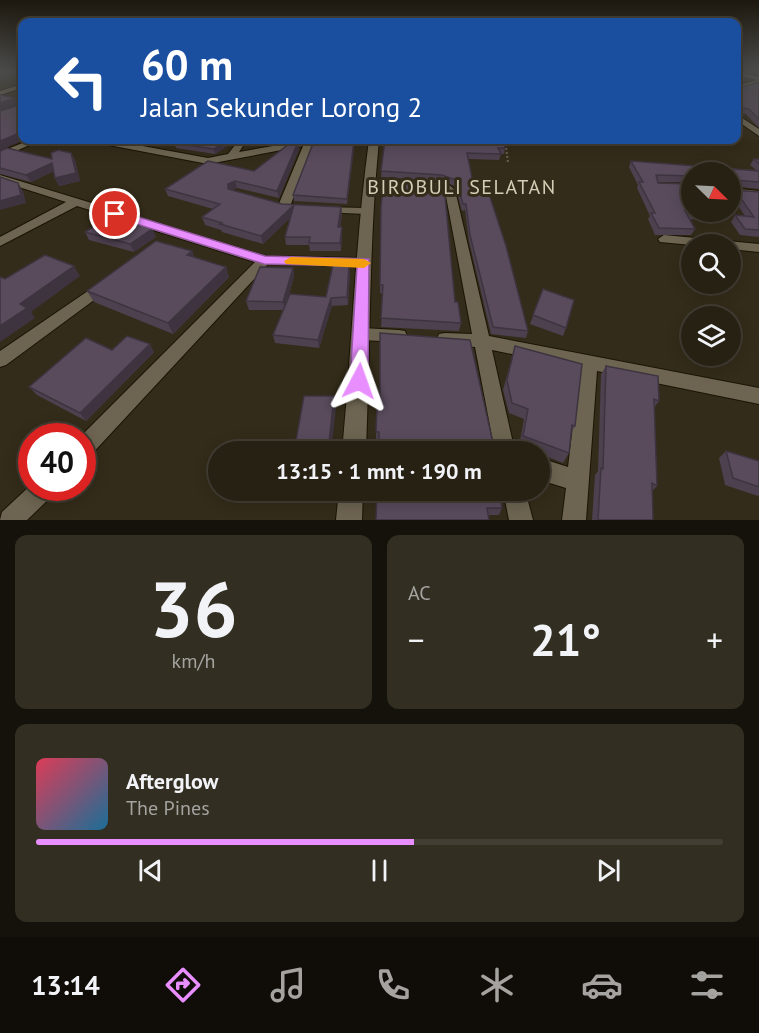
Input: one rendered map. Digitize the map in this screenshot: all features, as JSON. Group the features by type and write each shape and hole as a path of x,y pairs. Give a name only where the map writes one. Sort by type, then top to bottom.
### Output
{"street":[{"path":"741,120 758,132"},
{"path":"0,155 27,144"},
{"path":"114,144 197,160 231,157 295,144"},
{"path":"131,148 138,144"},
{"path":"231,157 240,144"},
{"path":"309,144 279,205 366,211"},
{"path":"355,441 362,334 366,211 374,144"},
{"path":"0,178 264,260 364,262"},
{"path":"370,182 438,186 449,189 503,441"},
{"path":"741,192 759,194"},
{"path":"0,242 75,202"},
{"path":"157,246 176,232"},
{"path":"664,239 681,240"},
{"path":"741,246 759,248"},
{"path":"96,435 264,260"},
{"path":"0,360 120,273"},
{"path":"362,334 481,341 759,396"},
{"path":"574,520 589,363"},
{"path":"550,472 577,480"},
{"path":"10,520 30,501"},
{"path":"350,520 351,501"},
{"path":"517,501 521,520"}],"path":[{"path":"506,144 508,162"}],"building":[{"path":"741,94 759,94 759,119 749,109 741,108"},
{"path":"0,95 16,98 0,103"},
{"path":"18,105 18,134 0,141 0,111"},
{"path":"181,144 222,144 214,149"},
{"path":"289,144 297,144 277,191 235,181 228,184 228,189 282,204 341,207 338,227 342,227 340,243 309,243 310,237 285,237 294,205 261,236 202,217 220,204 165,189 208,161 254,171"},
{"path":"313,144 354,144 347,199 293,195"},
{"path":"384,144 504,144 505,148 498,148 501,154 467,153 472,178 483,179 485,188 487,188 506,246 528,331 493,327 470,235 466,204 463,204 456,180 442,175 381,171"},
{"path":"7,148 52,159 51,153 58,150 71,153 76,173 55,178 52,163 26,175 0,168 0,151"},
{"path":"631,161 681,165 681,176 656,175 658,183 681,184 681,222 691,222 695,229 659,228 651,213 655,213 639,182 643,182"},
{"path":"741,170 759,171 759,182 741,181"},
{"path":"0,177 18,183 21,195 0,201"},
{"path":"384,180 444,186 455,302 458,302 461,323 381,318 383,285 380,285 381,207"},
{"path":"741,190 759,192 759,230 745,229 740,222 741,216 754,217 741,199"},
{"path":"110,216 152,229 130,244 85,232"},
{"path":"156,241 192,251 187,255 226,267 168,323 87,291"},
{"path":"45,255 74,266 20,304 27,308 0,326 0,277 5,279"},
{"path":"333,265 349,265 347,297 331,298 318,340 273,335 290,294 326,297"},
{"path":"260,267 293,268 283,302 246,301"},
{"path":"543,289 574,300 566,328 533,315"},
{"path":"380,333 470,340 493,441 379,441 379,432 376,432 377,407 380,407"},
{"path":"127,336 150,344 80,413 29,387 86,338 112,350"},
{"path":"515,346 582,364 575,426 572,425 569,453 550,446 550,441 537,441 523,436 528,409 512,403 507,380"},
{"path":"606,366 658,376 659,401 654,399 657,486 652,483 653,520 598,520 601,468 603,469"},
{"path":"304,396 334,396 329,441 296,441"},
{"path":"726,451 759,461 759,487 733,478"},
{"path":"377,501 501,501 502,508 487,508 489,520 376,520"}],"slow traffic":[{"path":"291,261 364,263"}],"district":[{"name":"BIROBULI SELATAN","path":"462,187"}],"route":[{"path":"115,214 264,260 364,262 359,381"}]}
